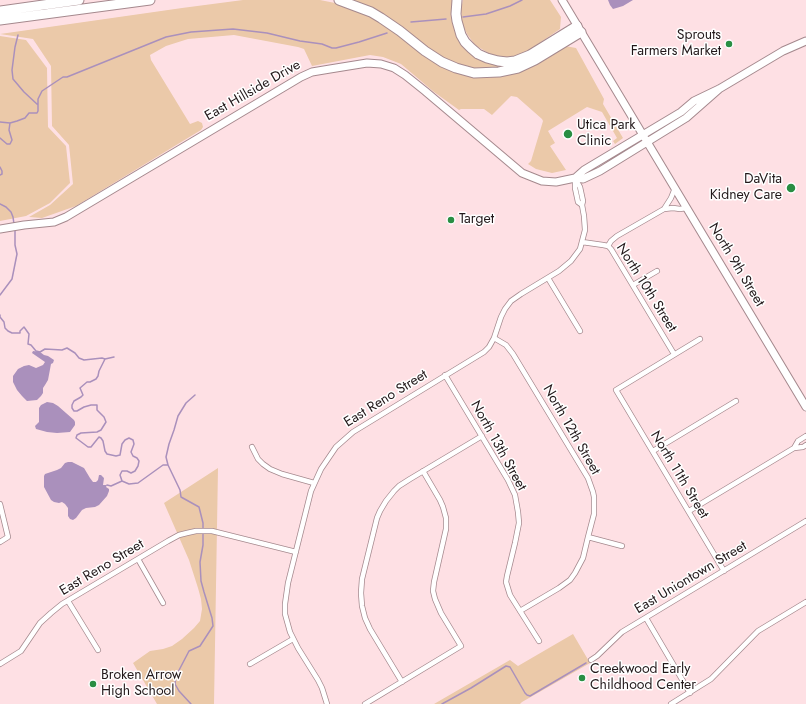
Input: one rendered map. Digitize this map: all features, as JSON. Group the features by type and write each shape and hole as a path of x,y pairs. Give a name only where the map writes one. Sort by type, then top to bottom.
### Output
{"highway":[{"path":"0,11 79,0"},
{"path":"0,20 150,0"},
{"path":"339,0 371,12 381,18 442,62 474,73 499,72 518,68 535,60 579,29"},
{"path":"457,0 457,21 461,35 465,42 478,54 498,62 516,61 530,56 579,29"},
{"path":"0,25 16,18"}],"street":[{"name":"North 9th Street","path":"562,0 806,407"},
{"name":"East Hillside Drive","path":"575,178 584,170 681,112 694,101 719,89 784,51 806,41"},
{"name":"East Hillside Drive","path":"3,228 54,222 66,217 302,77 318,71 362,63 390,66 425,91 522,174 542,181 556,182 575,178 583,179 600,171 686,118 719,89"},
{"path":"575,178 580,187 583,201 582,205 585,230 582,242"},
{"path":"608,246 617,236 664,208 671,198 675,188"},
{"path":"664,208 686,208"},
{"name":"North 10th Street","path":"582,242 608,246 611,249 674,354"},
{"name":"East Reno Street","path":"0,664 21,650 40,624 68,600 174,538 187,533 207,530 296,552 311,491 329,456 353,432 484,352 494,338 500,317 511,301 559,271 576,255 582,242"},
{"path":"633,285 657,270"},
{"path":"548,278 580,331"},
{"name":"North 12th Street","path":"494,338 506,345 513,354 588,478 594,492 595,502 594,514 583,558 570,580 520,611"},
{"path":"674,354 700,339"},
{"name":"North 11th Street","path":"674,354 616,390 724,571"},
{"name":"North 13th Street","path":"445,375 508,480 517,502 519,523 518,532 506,576 506,582 510,595 539,642"},
{"path":"652,451 736,401"},
{"path":"402,682 367,623 363,613 361,599 362,579 377,518 386,501 400,486 422,471 482,436"},
{"path":"794,448 798,441 806,436"},
{"path":"689,512 794,448 803,447 806,445"},
{"path":"252,447 258,459 270,470 314,483"},
{"path":"365,704 462,646 434,599 434,582 446,529 446,518 440,500 422,471"},
{"path":"0,504 8,537 0,542"},
{"name":"East Uniontown Street","path":"591,660 622,632 806,521"},
{"path":"588,537 622,546"},
{"path":"296,552 284,604 286,620 293,639 322,688 327,704"},
{"path":"138,559 163,603"},
{"path":"68,600 98,650"},
{"path":"670,704 712,679 758,631 806,602"},
{"path":"646,618 690,693"},
{"path":"250,664 293,639"}],"shaded area":[{"path":"243,0 320,0 340,4 361,11 467,75 487,78 507,75 533,66 565,46 576,48 604,99 603,104 623,138 615,144 613,141 617,138 602,112 587,107 548,131 555,143 550,146 566,170 552,173 536,169 528,164 531,161 543,121 517,97 511,96 492,115 484,109 459,110 434,92 401,64 383,57 370,55 312,66 304,49 298,47 234,35 188,39 166,46 150,55 151,60 190,124 198,121 202,123 203,127 201,130 76,206 42,218 29,217 50,205 73,184 69,145 52,126 51,66 33,39 0,34"},
{"path":"348,0 454,0 471,51 514,67 480,71 450,64"},
{"path":"463,0 550,0 561,17 560,29 525,53 511,57 502,57 490,54 475,45 467,34 462,23 461,9"},
{"path":"608,0 633,0 623,6 613,9"},
{"path":"0,36 26,40 47,68 48,127 66,146 70,183 50,203 26,216 0,221"},
{"path":"33,351 40,352 54,360 51,364 48,380 43,388 43,393 37,400 27,401 17,390 13,382 13,376 18,369 24,366 29,365 36,368 43,365 45,362 32,353"},
{"path":"47,402 58,406 74,420 75,425 70,432 57,433 36,429 35,426 39,422 39,408"},
{"path":"68,462 72,462 84,468 93,482 96,482 99,475 101,475 104,478 103,485 107,485 106,487 109,489 107,496 99,505 82,510 73,520 68,516 68,508 65,504 51,500 44,487 45,474 61,468"},
{"path":"218,468 214,704 157,704 133,663 150,651 172,646 182,639 200,621 202,609 201,599 189,560 164,503"},
{"path":"573,634 590,663 520,704 434,704 510,660 518,666"}],"waterway":[{"path":"463,17 486,14 510,6 522,0"},
{"path":"411,22 446,19"},
{"path":"10,123 25,118 29,113 37,113 38,99 42,91 63,77 67,77 166,37 191,32 233,29 267,33 336,48 387,33"},
{"path":"18,35 12,70 13,79 38,105"},
{"path":"0,122 10,123 9,130 12,140 10,144 7,144 0,138"},
{"path":"0,167 2,171 2,174 0,175"},
{"path":"0,204 11,212 14,224"},
{"path":"0,295 12,279 17,254 15,245 15,230"},
{"path":"0,315 4,322 5,328 8,331 12,333 20,333 24,327 29,334 28,344 31,345 36,351 40,352 45,349 62,350 67,348 75,353 79,358 84,360 105,359 96,379 87,382 80,388 83,395 74,401 72,408 74,411 77,411 84,407 97,405 97,410 104,417 106,422 101,430 97,432 81,433 77,435 76,438 88,447 91,447 99,437 103,441 107,454 116,456 120,455 122,444 125,440 129,438 133,440 134,444 131,452 139,461 138,466 135,471 131,473 122,471 120,475 122,481 129,484 138,483 163,465 168,465 180,490 181,497 199,507 203,523 203,545 200,562 201,581 213,626 200,646 189,651 176,676 175,684 179,691 191,704"},
{"path":"105,359 114,357"},
{"path":"168,465 166,457 178,416 186,403 195,395"},
{"path":"107,485 111,486 122,481"},
{"path":"442,704 506,666 510,667 525,693 530,696 586,663"}],"place":[{"name":"Sprouts Farmers Market","path":"729,44"},
{"name":"Utica Park Clinic","path":"568,134"},
{"name":"DaVita Kidney Care","path":"791,188"},
{"name":"Target","path":"451,220"},
{"name":"Creekwood Early Childhood Center","path":"582,678"},
{"name":"Broken Arrow High School","path":"93,684"}]}
